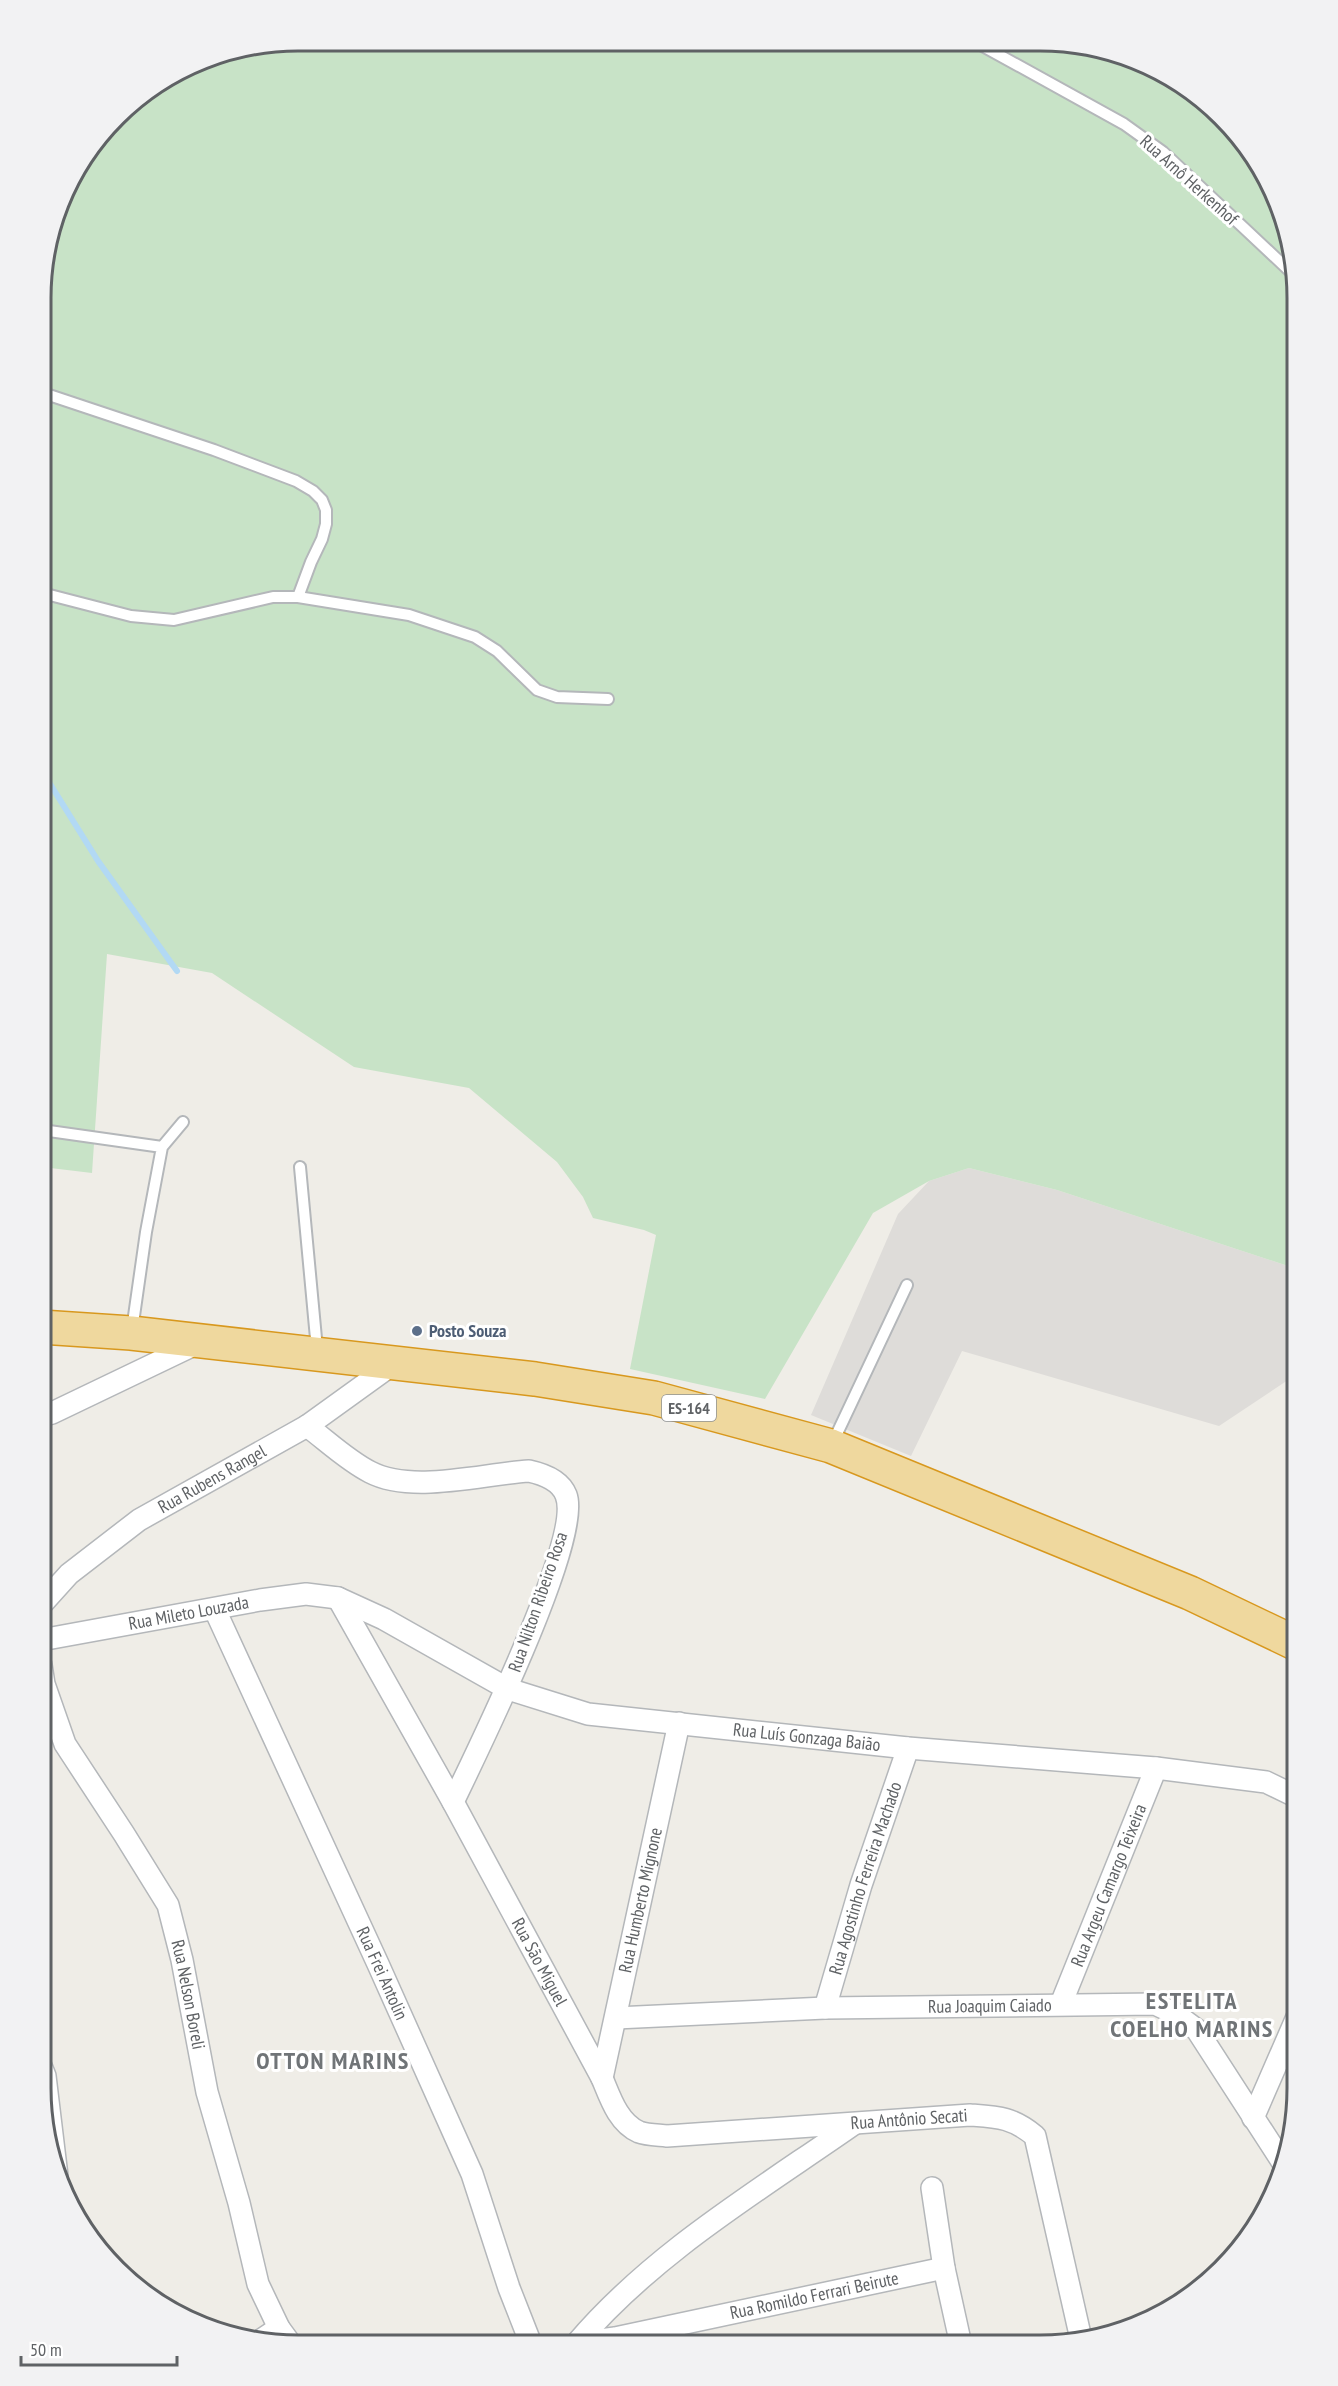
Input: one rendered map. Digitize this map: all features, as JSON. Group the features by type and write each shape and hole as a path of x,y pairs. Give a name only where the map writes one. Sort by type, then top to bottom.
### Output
{"highway":[{"name":"ES-164","path":"51,1328 131,1333 535,1379 654,1398 831,1446 1190,1593 1287,1639"}],"street":[{"path":"51,1413 202,1341"},
{"name":"Rua Rubens Rangel","path":"51,1594 69,1574 139,1520 307,1426 393,1364"},
{"name":"Rua Nilton Ribeiro Rosa","path":"307,1426 371,1473 401,1482 529,1471 542,1474 558,1484 566,1495 568,1514 556,1561 508,1689 453,1802"},
{"name":"Rua Mileto Louzada","path":"51,1639 260,1600 306,1594 338,1598"},
{"name":"Rua Luís Gonzaga Baião","path":"338,1598 384,1619 508,1689 588,1714 908,1748 1156,1768 1266,1782 1287,1792"},
{"name":"Rua São Miguel","path":"338,1598 453,1802 602,2078 615,2108 626,2123 639,2132 668,2136 855,2123"},
{"name":"Rua Frei Antolin","path":"215,1610 472,2174 509,2288 527,2335"},
{"name":"Rua Nelson Boreli","path":"51,1704 65,1744 168,1905 182,1960 207,2092 239,2203 258,2284 284,2334"},
{"name":"Rua Humberto Mignone","path":"602,2078 679,1723"},
{"name":"Rua Agostinho Ferreira Machado","path":"825,2008 861,1885 908,1748"},
{"name":"Rua Argeu Camargo Teixeira","path":"1061,2004 1156,1768"},
{"name":"Rua Joaquim Caiado","path":"616,2018 825,2008 1155,2004 1174,2013 1197,2030 1278,2155"},
{"path":"1253,2118 1287,2040"},
{"name":"Rua Antônio Secati","path":"584,2335 620,2296 703,2230 855,2123 970,2115 1001,2117 1020,2124 1035,2136 1079,2332"},
{"path":"932,2188 944,2268 959,2335"},
{"name":"Rua Romildo Ferrari Beirute","path":"629,2335 944,2268"}],"lane":[{"name":"Rua Arnô Herkenhof","path":"992,51 1124,124 1164,152 1285,267"},
{"path":"51,396 214,450 296,481 313,491 322,500 326,510 326,524 298,597"},
{"path":"51,595 131,616 174,620 273,597 298,597 409,615 475,637 497,651 537,690 557,697 608,699"},
{"path":"131,1333 162,1146 183,1122"},
{"path":"51,1131 162,1146"},
{"path":"300,1167 318,1356"},
{"path":"831,1446 907,1285"}],"shaded area":[{"path":"969,1168 1057,1190 1287,1266 1287,1381 1219,1426 962,1351 911,1456 811,1415 898,1214 929,1181"}],"green space":[{"path":"298,51 1040,51 1072,53 1104,59 1149,76 1190,102 1215,123 1236,148 1262,189 1279,234 1285,266 1287,298 1287,1266 1057,1190 969,1168 929,1181 873,1213 765,1399 630,1369 656,1235 593,1218 583,1197 557,1162 469,1088 354,1067 212,973 107,954 92,1173 51,1168 51,298 53,266 59,234 76,189 102,148 123,123 148,102 189,76 234,59 266,53"}],"waterway":[{"path":"51,785 98,861 177,971"}],"place":[{"name":"Posto Souza","path":"417,1331"}],"district":[{"name":"ESTELITA COELHO MARINS","path":"1192,2015"},
{"name":"OTTON MARINS","path":"333,2061"}]}
